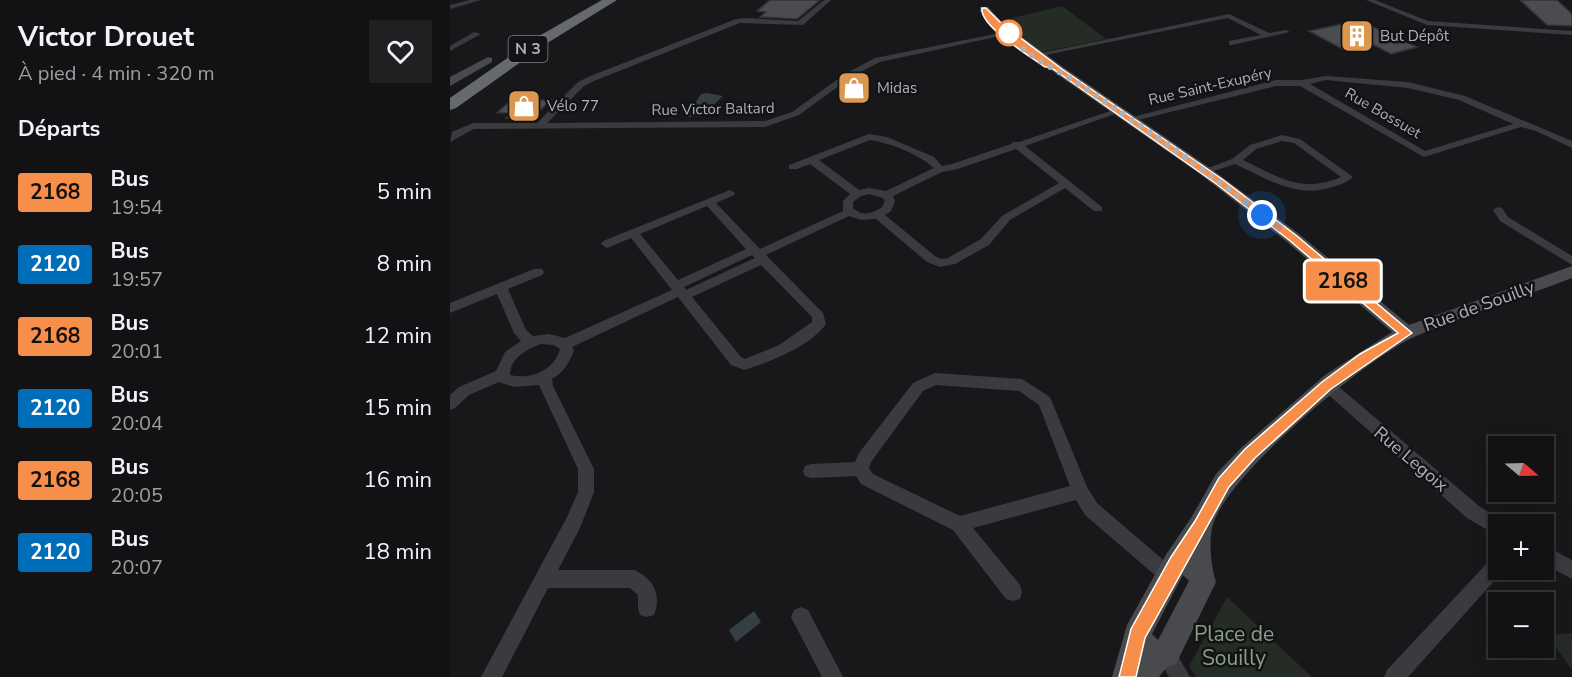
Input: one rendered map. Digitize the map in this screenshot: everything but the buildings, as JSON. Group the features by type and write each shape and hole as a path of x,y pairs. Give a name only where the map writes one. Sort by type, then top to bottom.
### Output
{"highway":[{"path":"450,84 592,0"},
{"name":"N 3","path":"450,92 531,39 600,0"},
{"name":"N 3","path":"450,105 543,39 611,0"}],"street":[{"path":"450,7 478,0"},
{"path":"540,125 581,84 591,79 739,21 800,23 828,0"},
{"path":"1369,0 1427,23 1572,33"},
{"path":"984,4 988,20 1035,55 1205,171 1293,238 1406,333"},
{"path":"1035,55 1229,16 1267,35"},
{"path":"1232,43 1286,32"},
{"path":"450,49 477,34"},
{"name":"Rue Victor Baltard","path":"450,139 455,134 473,126 782,122 795,116 846,74 863,65 1006,34"},
{"name":"Rue Saint-Exupéry","path":"886,195 940,169 954,167 1016,144 1047,134 1055,134 1121,112 1276,83 1302,83 1326,78 1414,86 1475,102 1572,145"},
{"name":"Rue Bossuet","path":"1302,83 1424,154 1521,124"},
{"path":"793,167 869,137 884,139 930,159 940,169"},
{"path":"1205,171 1236,161 1253,147 1282,138 1297,141 1348,177 1319,188 1286,186 1273,177 1236,161"},
{"path":"1016,144 1098,209"},
{"path":"812,160 857,194"},
{"path":"878,215 932,259 940,262 951,261 985,242 1006,218 1066,183"},
{"path":"450,404 464,391 502,374 506,360 512,353 531,342 551,339 565,344 849,212 865,217 878,215 890,205 890,201 886,195 869,191 857,194 848,201 849,212"},
{"path":"607,244 730,194"},
{"path":"633,233 736,361 744,365 755,362 811,331 819,324 818,316 709,202"},
{"path":"1498,210 1504,219 1572,261"},
{"path":"450,308 538,272"},
{"name":"Rue de Souilly","path":"1168,565 1200,526 1224,482 1250,454 1326,385 1406,333 1572,272"},
{"path":"501,288 521,333 531,342"},
{"path":"502,374 506,379 522,383 545,376 562,363 567,350 565,344"},
{"path":"491,677 574,522 586,492 586,469 546,386 545,376"},
{"path":"860,469 865,458 918,387 935,379 1022,384 1045,401 1080,490 1090,509 1168,565 1203,582 1162,654 1138,677"},
{"name":"Rue Legoix","path":"1326,385 1473,512 1488,522"},
{"path":"811,471 860,469"},
{"path":"860,469 867,479 959,524 1013,592"},
{"path":"959,524 1080,490"},
{"path":"1554,560 1572,570"},
{"path":"1127,677 1137,635 1168,565"},
{"path":"1394,677 1488,575"},
{"path":"544,579 634,579 646,591 647,608"},
{"path":"801,618 833,677"},
{"path":"1137,635 1148,652 1162,654 1180,677"}],"green space":[{"path":"1062,6 1106,39 1042,52 1001,21"},
{"name":"Place de Souilly","path":"1227,597 1312,677 1196,677 1189,666"},
{"path":"1572,633 1572,670 1554,645 1554,634"}],"shaded area":[{"path":"701,94 723,96 702,116 686,117"},
{"path":"754,611 761,622 736,642 729,630"}],"bus line":[{"name":"2168","path":"1047,66 993,26 984,14 984,9 999,25 1059,70 1219,181 1293,238 1406,333 1326,385 1276,433 1250,454 1224,482 1200,526 1176,562 1137,635 1127,677"}],"place":[{"name":"But Dépôt","path":"1357,36"},
{"name":"Midas","path":"854,88"},
{"name":"Vélo 77","path":"524,106"}],"route":[{"path":"1009,33 1017,46 1047,66 1059,70 1166,143 1262,215"}]}
